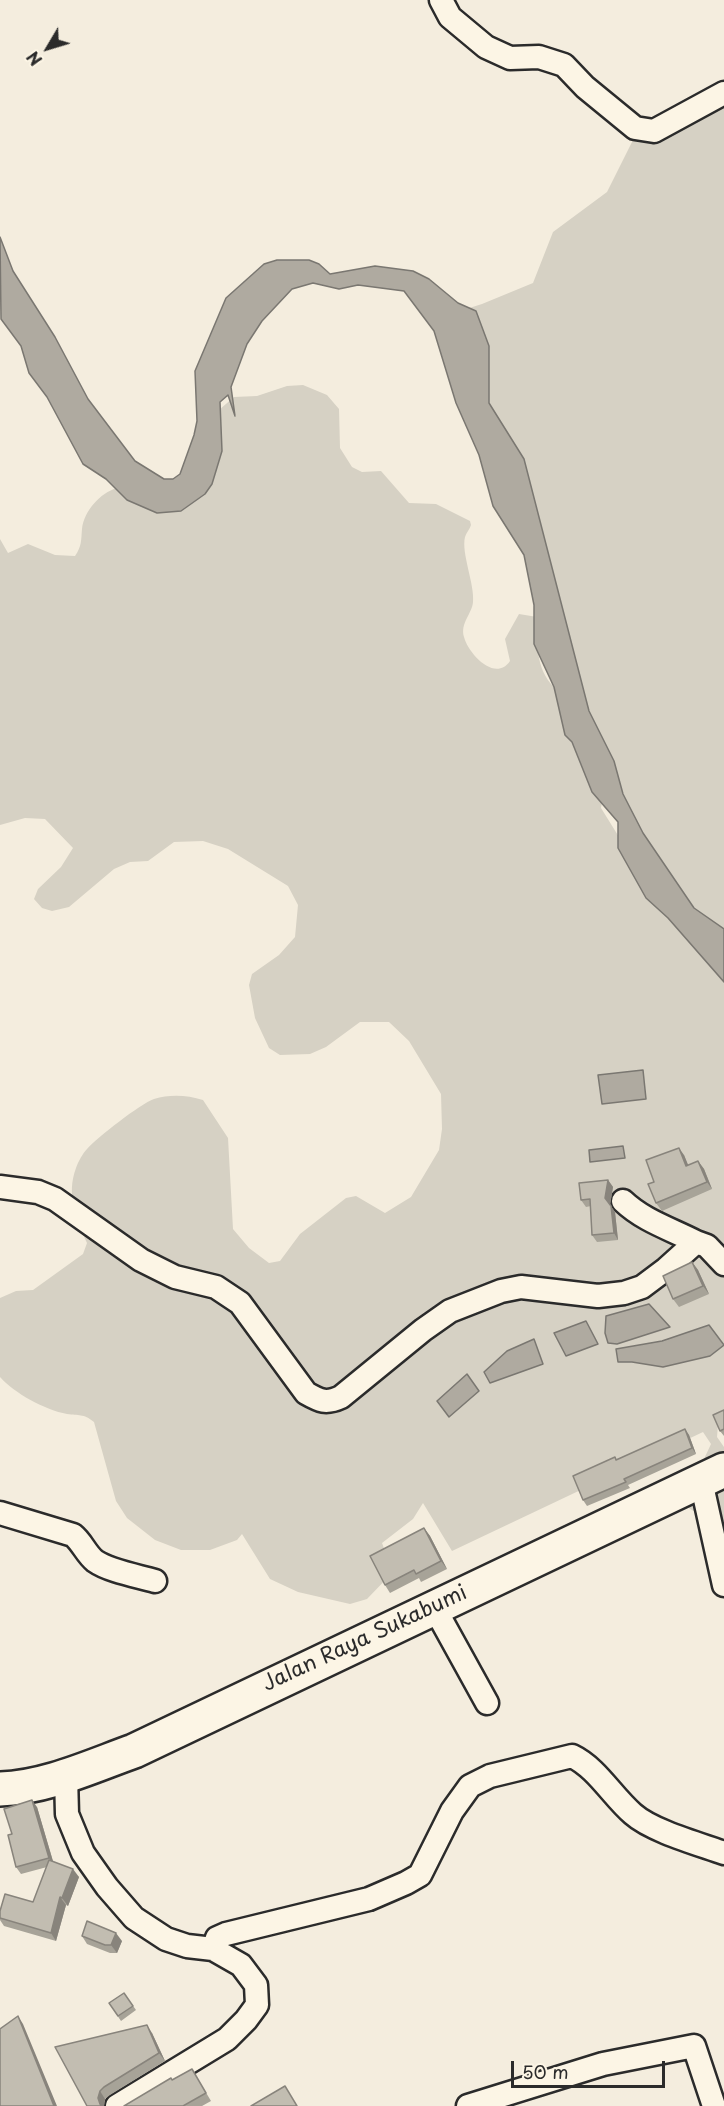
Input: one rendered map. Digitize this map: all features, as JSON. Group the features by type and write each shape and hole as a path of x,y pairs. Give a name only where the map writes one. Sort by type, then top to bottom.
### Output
{"highway":[{"name":"Jalan Raya Sukabumi","path":"0,1789 10,1789 66,1776 134,1751 712,1475"}],"street":[{"path":"441,0 450,17 486,47 510,58 539,57 564,65 585,87 635,129 654,131 724,93"},
{"path":"0,1187 38,1192 55,1199 141,1260 175,1277 216,1287 229,1295 240,1303 306,1393 318,1400 330,1402 341,1397 423,1330 450,1311 501,1291 521,1287 598,1296 624,1293 642,1287 709,1242"},
{"path":"623,1201 647,1220 709,1242 724,1264"},
{"path":"712,1475 724,1585"},
{"path":"0,1514 73,1535 79,1539 94,1560 103,1566 155,1581"},
{"path":"434,1607 487,1703"},
{"path":"213,1949 217,1938 226,1934 369,1899 406,1883 420,1875 452,1811 470,1786 490,1776 572,1756 584,1761 634,1816 655,1827 724,1853"},
{"path":"66,1776 67,1815 83,1853 107,1887 134,1918 166,1939 187,1946 213,1949 241,1965 256,1985 257,2004 246,2020 227,2039 117,2106"},
{"path":"468,2106 603,2064 694,2046 714,2106"}],"shaded area":[{"path":"724,92 724,930 693,910 641,834 587,711 487,404 463,310 533,283 553,232 607,192 635,136"},
{"path":"0,237 13,271 55,337 88,399 135,461 164,479 173,479 180,474 194,435 197,421 195,371 226,298 264,264 277,260 309,260 319,264 330,274 375,266 413,271 429,279 458,303 476,311 489,346 489,403 524,459 589,711 614,761 623,794 643,833 694,908 724,929 724,982 668,918 646,898 618,848 618,822 592,792 572,742 565,735 554,687 534,644 534,605 524,555 493,506 479,455 456,403 434,331 404,291 358,285 339,289 313,283 292,289 262,321 247,344 231,387 235,416 228,395 220,402 222,451 212,484 205,494 181,511 157,513 127,500 106,479 83,464 47,397 29,373 21,346 1,319"},
{"path":"303,385 327,395 339,409 340,448 352,467 362,472 381,471 409,503 436,504 470,521 471,525 464,544 473,595 471,611 463,632 467,644 483,663 497,669 504,667 510,661 505,639 519,614 537,617 537,645 543,672 554,687 603,797 601,808 619,837 724,976 724,1422 718,1425 717,1437 724,1447 724,1521 699,1514 678,1498 683,1482 704,1459 711,1444 703,1432 452,1551 423,1503 413,1519 382,1543 393,1572 367,1599 350,1604 298,1592 270,1579 242,1534 237,1540 210,1550 181,1550 155,1540 127,1518 116,1501 94,1422 84,1416 58,1412 40,1405 13,1389 0,1377 0,1298 16,1291 33,1290 83,1254 87,1243 72,1197 73,1178 77,1166 92,1144 119,1121 148,1102 160,1097 172,1096 203,1100 228,1138 233,1229 249,1248 269,1263 280,1261 300,1234 346,1198 356,1196 385,1213 411,1197 439,1150 442,1129 441,1094 409,1041 389,1022 360,1022 326,1047 310,1054 280,1055 269,1048 255,1018 249,985 252,974 279,955 295,937 298,905 288,886 228,849 203,841 174,842 148,861 130,862 114,869 69,907 52,911 42,908 34,899 38,889 61,867 73,848 45,819 25,818 0,825 0,539 8,553 28,544 55,555 75,556 80,546 83,522 89,509 99,498 117,488 181,502 219,410 234,397 257,396 287,386"},
{"path":"643,1070 646,1099 602,1104 598,1075"},
{"path":"623,1146 625,1158 590,1162 589,1150"},
{"path":"649,1304 670,1327 617,1344 608,1343 605,1333 606,1316"},
{"path":"586,1321 598,1344 566,1356 554,1333"},
{"path":"709,1325 724,1345 710,1356 663,1367 618,1362 616,1349 662,1341"},
{"path":"534,1339 543,1364 490,1383 484,1372 507,1351"},
{"path":"467,1374 479,1391 449,1417 437,1401"}],"building":[{"path":"679,1148 686,1166 698,1161 707,1182 656,1203 648,1184 654,1182 646,1160"},
{"path":"608,1180 605,1198 611,1206 614,1233 592,1235 590,1199 581,1200 579,1183"},
{"path":"692,1262 703,1286 673,1299 663,1276"},
{"path":"724,1410 724,1429 720,1431 713,1415"},
{"path":"685,1429 692,1448 624,1479 626,1482 583,1500 573,1476 615,1457 616,1460"},
{"path":"424,1528 441,1561 416,1574 414,1570 385,1585 370,1556"},
{"path":"32,1800 49,1858 16,1867 8,1835 12,1834 4,1809"},
{"path":"49,1860 73,1869 62,1898 60,1897 51,1933 0,1918 5,1894 33,1902"},
{"path":"87,1921 116,1933 111,1945 82,1936"},
{"path":"124,1993 133,2006 118,2016 109,2003"},
{"path":"18,2016 54,2106 0,2106 0,2029"},
{"path":"147,2025 159,2053 104,2087 98,2098 101,2106 87,2106 55,2047"},
{"path":"192,2069 206,2093 183,2106 124,2106 171,2078 172,2080"},
{"path":"285,2086 297,2106 251,2106"}]}
